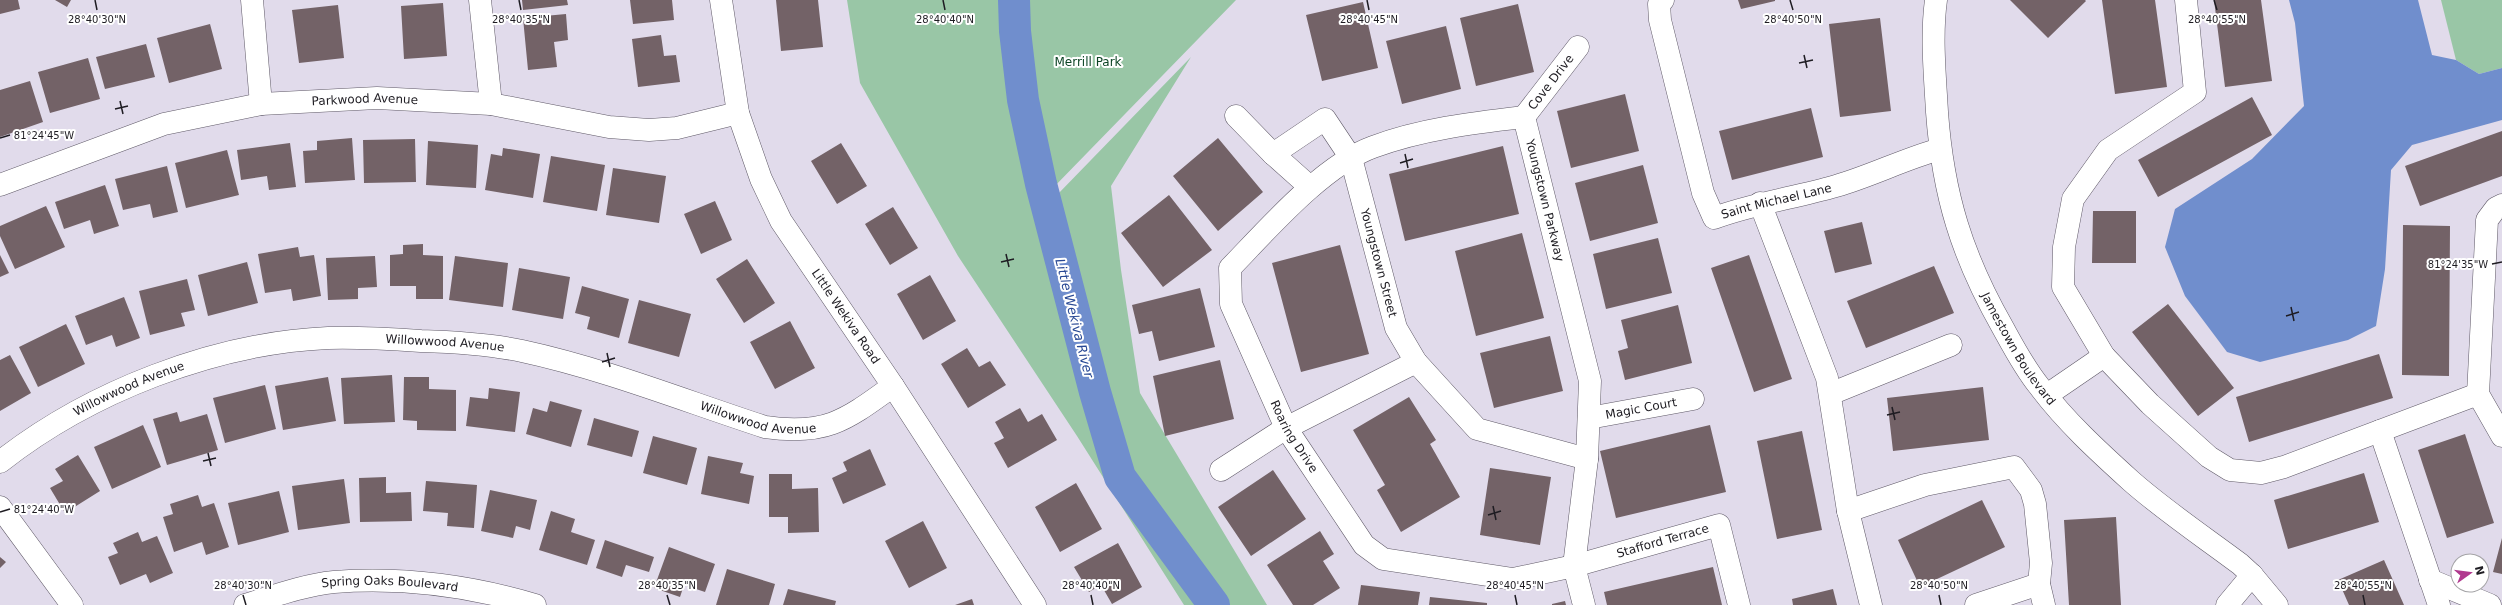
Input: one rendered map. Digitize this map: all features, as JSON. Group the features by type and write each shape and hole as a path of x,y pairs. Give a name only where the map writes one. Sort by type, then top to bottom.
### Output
{"street":[{"path":"252,0 261,104"},
{"path":"480,0 491,104"},
{"name":"Little Wekiva Road","path":"721,0 738,113 761,179 781,221 893,386 1035,605"},
{"name":"Saint Michael Lane","path":"1663,0 1659,4 1660,20 1703,193 1714,218 1760,203 1836,186 1910,158 1940,149"},
{"name":"Jamestown Boulevard","path":"1936,0 1934,13 1935,83 1940,149 1955,223 1982,291 2013,346 2047,395 2080,433 2133,483 2252,575 2270,602"},
{"path":"2186,0 2195,92 2108,150 2073,199 2064,247 2063,287 2104,356 2162,415 2209,457 2230,470 2261,473 2284,467 2478,394"},
{"name":"Cove Drive","path":"1524,117 1578,47"},
{"name":"Parkwood Avenue","path":"0,185 164,124 261,104 377,98 491,104 609,127 650,130 677,128 738,113"},
{"path":"1236,116 1273,154 1310,187"},
{"path":"1351,158 1372,147 1460,124 1524,117"},
{"name":"Youngstown Parkway","path":"1524,117 1590,382 1587,459 1574,566 1584,605"},
{"name":"Youngstown Street","path":"1273,154 1325,119 1351,158 1396,328 1416,362"},
{"name":"Roaring Drive","path":"1351,158 1310,187 1230,268 1231,304 1286,428 1364,545 1383,560 1513,579 1574,566"},
{"path":"1760,203 1827,378 1848,511 1871,605"},
{"path":"2502,205 2496,208 2487,220 2478,394 2502,436"},
{"name":"Willowwood Avenue","path":"0,462 26,441 96,401 166,371 268,346 327,338 457,343 521,351 600,372 765,428 793,431 821,428 849,417 893,386"},
{"path":"1830,394 1951,345"},
{"path":"2047,395 2104,356"},
{"path":"1221,470 1286,428 1416,362 1477,429 1587,459"},
{"name":"Magic Court","path":"1589,418 1693,398"},
{"path":"2380,431 2439,605"},
{"path":"1848,511 1925,485 2014,467 2031,490 2035,504 2041,563 2039,584 2044,605"},
{"path":"0,507 72,605"},
{"name":"Stafford Terrace","path":"1574,566 1719,525 1738,605"},
{"path":"2227,605 2252,575"},
{"path":"2430,580 2490,605"},
{"name":"Spring Oaks Boulevard","path":"245,605 282,593 333,582 395,581 452,586 535,605"},
{"path":"1976,605 2039,584"}],"green space":[{"path":"847,0 1011,0 1015,49 1026,121 1042,192 1049,198 1057,195 1191,57 1111,186 1121,270 1140,393 1267,605 1184,605 1077,436 958,256 860,83"},
{"name":"Merrill Park","path":"1020,0 1236,0 1051,190 1040,143 1027,72"},
{"path":"2441,0 2502,0 2502,68 2479,74 2456,60"}],"water":[{"path":"2289,0 2418,0 2432,55 2456,60 2479,74 2502,68 2502,120 2412,145 2391,170 2385,269 2376,326 2348,340 2260,362 2227,352 2185,296 2165,247 2175,209 2252,159 2304,106 2295,23"}],"building":[{"path":"0,0 18,0 20,9 0,14"},
{"path":"55,0 71,0 67,7"},
{"path":"522,0 567,0 568,5 523,10"},
{"path":"630,0 672,0 674,20 633,24"},
{"path":"776,0 818,0 823,47 781,51"},
{"path":"1738,0 1775,0 1775,1 1741,9"},
{"path":"2010,0 2085,0 2086,1 2048,38"},
{"path":"2102,0 2155,0 2167,87 2115,94"},
{"path":"2214,0 2261,0 2272,81 2225,87"},
{"path":"1363,2 1378,68 1322,81 1306,15"},
{"path":"443,3 447,56 404,59 401,6"},
{"path":"1518,4 1534,72 1476,86 1460,18"},
{"path":"338,5 344,58 299,63 292,10"},
{"path":"566,14 568,40 554,42 557,67 528,70 523,18"},
{"path":"1880,18 1891,111 1840,117 1829,24"},
{"path":"210,24 222,69 169,83 157,38"},
{"path":"1446,26 1461,89 1402,104 1386,41"},
{"path":"661,35 664,56 676,55 680,82 638,87 632,39"},
{"path":"146,44 155,77 105,89 96,57"},
{"path":"88,58 100,99 50,113 38,72"},
{"path":"30,81 43,122 0,137 0,90"},
{"path":"1625,94 1639,151 1571,168 1557,111"},
{"path":"2252,97 2272,135 2158,197 2138,160"},
{"path":"1811,108 1823,157 1732,180 1719,131"},
{"path":"2502,131 2502,176 2420,206 2405,166"},
{"path":"352,138 355,180 305,183 303,151 317,150 317,141"},
{"path":"1218,138 1263,192 1218,231 1173,176"},
{"path":"415,139 416,182 364,183 363,140"},
{"path":"428,141 478,145 476,188 426,185"},
{"path":"290,143 296,187 269,190 267,176 241,180 237,150"},
{"path":"841,143 867,186 837,204 811,161"},
{"path":"1503,146 1519,214 1405,241 1389,174"},
{"path":"503,148 540,154 533,198 485,190 491,154 502,156"},
{"path":"227,150 239,195 186,208 175,163"},
{"path":"551,156 605,165 597,211 543,202"},
{"path":"1643,165 1658,223 1590,241 1575,183"},
{"path":"167,166 178,212 153,218 150,204 123,210 115,179"},
{"path":"613,168 666,176 659,223 606,215"},
{"path":"105,185 119,226 94,234 90,220 64,229 55,202"},
{"path":"1169,195 1212,250 1163,287 1121,233"},
{"path":"715,201 732,240 701,254 684,214"},
{"path":"46,206 65,247 15,269 0,236 0,226"},
{"path":"893,207 918,248 890,265 865,224"},
{"path":"2093,211 2136,211 2136,263 2092,263"},
{"path":"1862,222 1872,264 1835,273 1824,231"},
{"path":"2403,225 2450,226 2449,376 2402,375"},
{"path":"1522,233 1544,318 1476,336 1455,251"},
{"path":"1658,238 1672,293 1606,309 1593,254"},
{"path":"423,244 423,255 443,256 443,299 416,299 416,286 390,286 390,255 403,254 403,245"},
{"path":"1340,245 1369,354 1301,372 1272,263"},
{"path":"298,247 300,257 314,255 321,296 293,301 291,289 265,293 258,254"},
{"path":"0,255 9,273 0,277"},
{"path":"1749,255 1792,379 1754,392 1711,268"},
{"path":"375,256 377,287 358,288 358,299 328,300 326,258"},
{"path":"455,256 508,263 503,307 449,300"},
{"path":"747,259 775,303 744,323 716,279"},
{"path":"247,262 258,303 208,316 198,275"},
{"path":"1934,266 1954,313 1866,348 1847,301"},
{"path":"519,268 570,277 563,319 512,310"},
{"path":"930,275 956,321 923,340 897,294"},
{"path":"187,279 195,310 181,313 185,326 150,335 139,291"},
{"path":"582,286 629,299 619,338 587,329 590,317 575,313"},
{"path":"1200,288 1215,347 1159,361 1152,331 1139,334 1132,305"},
{"path":"124,297 140,338 116,347 112,335 86,345 75,316"},
{"path":"639,300 691,314 679,357 628,343"},
{"path":"2168,304 2234,388 2198,416 2132,332"},
{"path":"1678,305 1692,363 1625,380 1618,351 1628,348 1621,320"},
{"path":"790,321 815,368 775,389 750,342"},
{"path":"66,324 85,364 38,387 19,347"},
{"path":"1550,336 1563,391 1494,408 1480,353"},
{"path":"967,348 979,367 990,361 1006,385 968,408 941,364"},
{"path":"2379,354 2393,398 2249,442 2236,397"},
{"path":"10,355 31,393 0,411 0,360"},
{"path":"1220,360 1234,419 1165,436 1153,376"},
{"path":"392,375 395,422 344,424 341,378"},
{"path":"328,377 336,421 283,430 275,386"},
{"path":"404,377 429,377 429,389 456,390 456,431 417,430 417,421 403,420"},
{"path":"265,385 276,429 225,443 213,398"},
{"path":"1983,387 1989,440 1893,451 1887,398"},
{"path":"489,388 520,392 515,432 466,426 470,397 488,399"},
{"path":"1409,397 1436,440 1430,444 1460,497 1401,532 1377,490 1385,485 1353,430"},
{"path":"550,401 582,410 571,447 526,434 533,408 547,412"},
{"path":"1020,408 1028,422 1042,414 1057,440 1008,468 994,443 1004,438 995,422"},
{"path":"177,412 180,422 207,414 218,450 167,465 153,419"},
{"path":"594,418 639,431 632,457 587,445"},
{"path":"143,425 161,467 112,489 94,447"},
{"path":"1710,425 1726,492 1616,518 1600,451"},
{"path":"1802,431 1822,530 1777,539 1757,441"},
{"path":"2465,434 2494,523 2447,538 2418,450"},
{"path":"653,436 697,448 687,485 643,473"},
{"path":"870,449 886,485 843,504 832,478 847,471 843,462"},
{"path":"78,455 100,491 65,513 50,488 63,481 55,469"},
{"path":"708,456 743,463 740,473 754,476 749,504 701,494"},
{"path":"1490,468 1551,477 1540,545 1480,535"},
{"path":"1273,470 1306,519 1251,556 1218,507"},
{"path":"2364,473 2379,522 2288,549 2274,500"},
{"path":"769,474 792,474 792,489 818,488 819,532 788,533 788,517 769,517"},
{"path":"386,477 386,493 411,492 412,521 360,522 359,478"},
{"path":"344,479 350,523 298,530 292,486"},
{"path":"426,481 477,485 474,528 447,526 448,513 423,511"},
{"path":"1076,483 1102,529 1060,552 1035,507"},
{"path":"490,490 537,500 530,530 516,526 513,538 481,531"},
{"path":"279,491 289,532 238,545 228,503"},
{"path":"198,495 202,507 214,503 229,547 206,555 202,542 174,552 163,517 173,514 170,504"},
{"path":"1982,500 2005,547 1920,587 1898,540"},
{"path":"551,511 575,519 571,532 595,540 587,565 539,550"},
{"path":"2116,517 2121,605 2069,605 2064,520"},
{"path":"923,521 947,568 909,588 885,541"},
{"path":"1320,531 1334,554 1323,561 1340,588 1313,605 1293,605 1267,565"},
{"path":"138,532 142,542 157,536 173,573 150,583 146,574 120,585 108,557 118,553 113,543"},
{"path":"2502,538 2502,574 2493,572"},
{"path":"605,540 654,557 649,572 626,565 622,577 596,568"},
{"path":"1118,543 1142,587 1112,604 1101,585 1089,592 1074,567"},
{"path":"669,547 715,564 705,592 684,585 680,597 654,588"},
{"path":"0,557 6,562 0,568"},
{"path":"2384,560 2404,605 2349,605 2338,580"},
{"path":"1713,567 1722,605 1607,605 1604,592"},
{"path":"727,569 775,584 769,605 716,605"},
{"path":"1361,585 1420,592 1418,605 1358,605"},
{"path":"788,589 836,601 835,605 783,605"},
{"path":"1833,589 1837,605 1793,605 1792,599"},
{"path":"1430,597 1487,603 1487,605 1429,605"},
{"path":"972,599 974,605 955,605"},
{"path":"1565,601 1566,605 1552,605 1552,604"}],"waterway":[{"name":"Little Wekiva River","path":"1014,0 1015,31 1023,100 1041,184 1095,392 1120,477 1214,605"}]}
